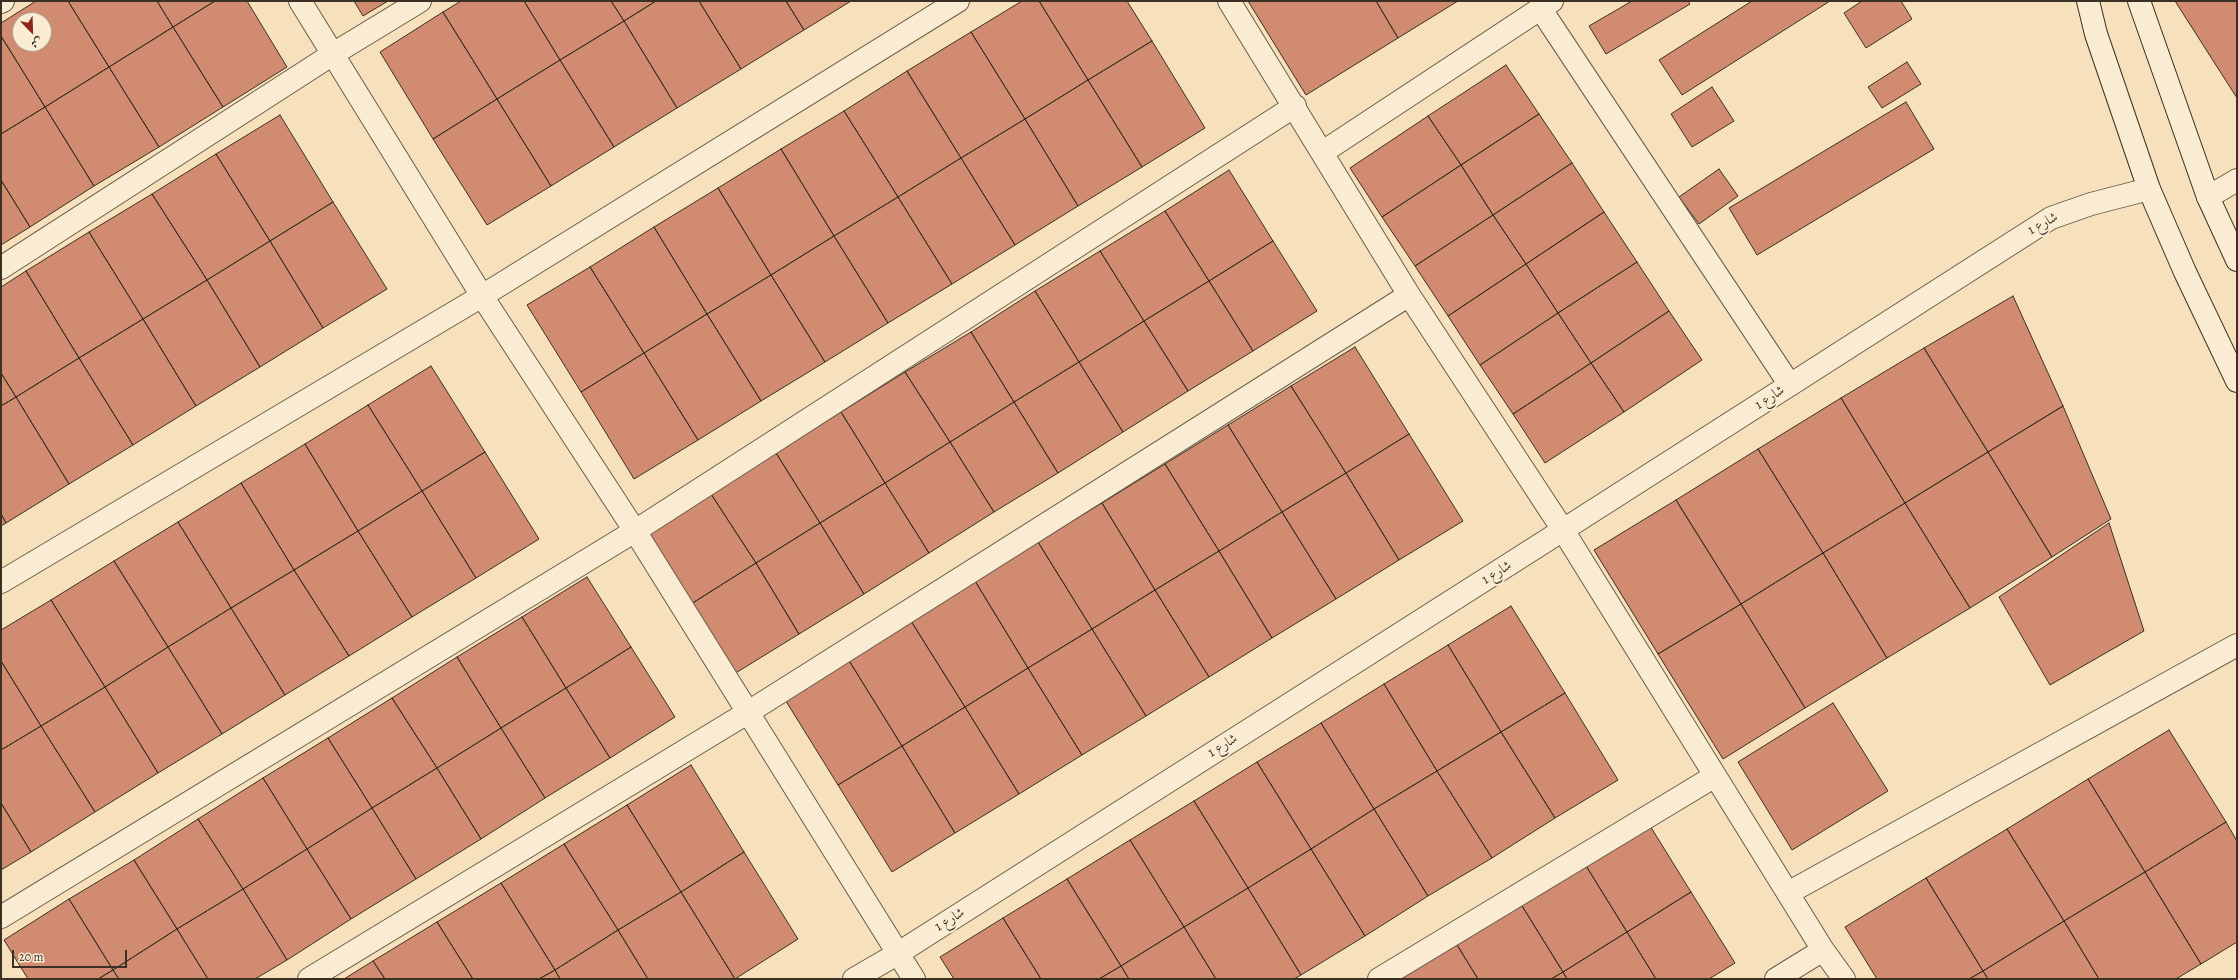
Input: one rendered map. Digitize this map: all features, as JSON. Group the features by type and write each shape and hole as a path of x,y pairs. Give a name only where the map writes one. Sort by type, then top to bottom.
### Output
{"street":[{"path":"300,1 482,296 635,531 897,954 914,979"},
{"path":"1,268 333,54 420,1"},
{"path":"1,582 482,296 958,1"},
{"path":"1229,1 1295,106 1409,295 1564,530 1788,894 1823,950 1844,979"},
{"path":"2088,1 2096,34 2149,189 2185,272 2237,381"},
{"path":"2139,1 2208,197 2237,260"},
{"path":"1323,152 1546,5 1790,385"},
{"path":"1,917 635,531 1295,106"},
{"path":"2208,197 2237,180"},
{"name":"شارع 1","path":"854,979 897,954 1564,530 2051,218 2091,204 2149,189"},
{"path":"309,979 747,713 1409,295"},
{"path":"1788,894 2237,645"},
{"path":"1379,979 1716,776"},
{"path":"1776,979 1823,950"}],"building":[{"path":"36,1 68,1 109,67 45,107 1,36 1,23 12,16 12,52 52,52 52,12 18,12"},
{"path":"68,1 157,1 173,27 109,67"},
{"path":"157,1 215,1 173,27"},
{"path":"215,1 247,1 287,67 223,107 173,27"},
{"path":"354,1 388,1 363,16"},
{"path":"461,1 524,1 560,60 497,99 443,12"},
{"path":"524,1 611,1 624,21 560,60"},
{"path":"611,1 656,1 624,21"},
{"path":"656,1 699,1 741,69 677,108 624,21"},
{"path":"699,1 786,1 804,30 741,69"},
{"path":"786,1 851,1 804,30"},
{"path":"1022,1 1039,1 1088,80 1025,119 971,32"},
{"path":"1039,1 1127,1 1152,41 1088,80"},
{"path":"1248,1 1376,1 1398,38 1306,95"},
{"path":"1376,1 1458,1 1398,38"},
{"path":"1632,1 1688,1 1690,4 1606,54 1589,26"},
{"path":"1752,1 1830,1 1682,95 1659,60"},
{"path":"1862,1 1901,1 1912,19 1866,48 1844,13"},
{"path":"2175,1 2237,1 2237,98"},
{"path":"443,12 497,99 433,139 380,52"},
{"path":"624,21 677,108 614,147 560,60"},
{"path":"173,27 223,107 159,147 109,67"},
{"path":"971,32 1025,119 961,158 907,71"},
{"path":"1,36 45,107 1,134"},
{"path":"1152,41 1205,128 1142,167 1088,80"},
{"path":"560,60 614,147 551,186 497,99"},
{"path":"1907,62 1921,84 1882,108 1868,87"},
{"path":"1506,65 1539,114 1461,165 1428,116"},
{"path":"109,67 159,147 94,186 45,107"},
{"path":"907,71 961,158 898,197 844,111"},
{"path":"1088,80 1142,167 1078,206 1025,119"},
{"path":"1712,87 1734,121 1692,147 1671,114"},
{"path":"497,99 551,186 487,225 433,139"},
{"path":"1906,102 1934,149 1757,255 1729,208"},
{"path":"45,107 94,186 30,227 1,180 1,134"},
{"path":"844,111 898,197 834,236 781,149"},
{"path":"1539,114 1572,163 1493,215 1461,165"},
{"path":"280,115 333,202 270,241 216,154"},
{"path":"1428,116 1461,165 1382,217 1350,168"},
{"path":"1025,119 1078,206 1015,245 961,158"},
{"path":"781,149 834,236 771,275 718,188"},
{"path":"216,154 270,241 207,280 152,194"},
{"path":"961,158 1015,245 952,284 898,197"},
{"path":"1572,163 1604,212 1526,264 1493,215"},
{"path":"1461,165 1493,215 1415,266 1382,217"},
{"path":"1719,169 1738,196 1699,224 1679,197"},
{"path":"1229,170 1273,241 1209,281 1165,211"},
{"path":"1,180 30,227 1,245"},
{"path":"718,188 771,275 707,314 654,227"},
{"path":"152,194 207,280 143,319 89,232"},
{"path":"898,197 952,284 888,323 834,236"},
{"path":"333,202 387,289 323,328 270,241"},
{"path":"1165,211 1209,281 1144,321 1100,251"},
{"path":"1604,212 1637,262 1558,313 1526,264"},
{"path":"1493,215 1526,264 1448,316 1415,266"},
{"path":"654,227 707,314 644,353 590,267"},
{"path":"89,232 143,319 79,358 26,271"},
{"path":"834,236 888,323 825,362 771,275"},
{"path":"270,241 323,328 260,367 207,280"},
{"path":"1273,241 1317,311 1253,351 1209,281"},
{"path":"1100,251 1144,321 1079,362 1035,291"},
{"path":"1637,262 1669,311 1591,363 1558,313"},
{"path":"1526,264 1558,313 1480,365 1448,316"},
{"path":"590,267 644,353 581,392 527,305"},
{"path":"26,271 79,358 16,397 1,373 1,287"},
{"path":"771,275 825,362 761,401 707,314"},
{"path":"207,280 260,367 196,406 143,319"},
{"path":"1209,281 1253,351 1188,391 1144,321"},
{"path":"1035,291 1079,362 1014,402 971,332"},
{"path":"2013,296 2063,406 1988,452 1924,348"},
{"path":"1669,311 1702,360 1624,412 1591,363"},
{"path":"1558,313 1591,363 1513,414 1480,365"},
{"path":"707,314 761,401 698,440 644,353"},
{"path":"143,319 196,406 133,445 79,358"},
{"path":"1144,321 1188,391 1123,432 1079,362"},
{"path":"971,332 1014,402 950,442 905,372"},
{"path":"1355,347 1409,434 1346,473 1291,386"},
{"path":"1924,348 1988,452 1905,503 1841,398"},
{"path":"644,353 698,440 634,479 581,392"},
{"path":"79,358 133,445 69,484 16,397"},
{"path":"1079,362 1123,432 1058,473 1014,402"},
{"path":"1591,363 1624,412 1545,463 1513,414"},
{"path":"431,366 485,452 422,491 368,405"},
{"path":"905,372 950,442 885,483 841,412"},
{"path":"1,373 16,397 1,406"},
{"path":"1291,386 1346,473 1282,512 1228,425"},
{"path":"16,397 69,484 6,523 1,514 1,406"},
{"path":"1841,398 1905,503 1823,553 1758,449"},
{"path":"1014,402 1058,473 994,512 950,442"},
{"path":"368,405 422,491 358,531 305,444"},
{"path":"2063,406 2111,519 2052,557 1988,452"},
{"path":"841,412 885,483 820,523 776,453"},
{"path":"1228,425 1282,512 1219,551 1165,464"},
{"path":"1409,434 1463,521 1399,560 1346,473"},
{"path":"950,442 994,512 929,553 885,483"},
{"path":"305,444 358,531 294,570 241,483"},
{"path":"1758,449 1823,553 1741,604 1676,500"},
{"path":"485,452 539,539 476,578 422,491"},
{"path":"1988,452 2052,557 1970,608 1905,503"},
{"path":"776,453 820,523 756,563 711,494"},
{"path":"1165,464 1219,551 1155,590 1102,503"},
{"path":"1346,473 1399,560 1336,599 1282,512"},
{"path":"241,483 294,570 231,608 178,522"},
{"path":"885,483 929,553 864,594 820,523"},
{"path":"422,491 476,578 412,617 358,531"},
{"path":"711,494 756,563 691,604 647,533"},
{"path":"1676,500 1741,604 1658,654 1594,550"},
{"path":"1102,503 1155,590 1092,629 1038,542"},
{"path":"1905,503 1970,608 1887,658 1823,553"},
{"path":"1282,512 1336,599 1272,638 1219,551"},
{"path":"1,514 6,523 1,526"},
{"path":"178,522 231,608 168,647 114,561"},
{"path":"820,523 864,594 799,634 756,563"},
{"path":"2109,523 2144,631 2050,685 1999,597"},
{"path":"358,531 412,617 349,656 294,570"},
{"path":"1038,542 1092,629 1028,668 975,581"},
{"path":"1219,551 1272,638 1209,677 1155,590"},
{"path":"1823,553 1887,658 1805,708 1741,604"},
{"path":"114,561 168,647 105,687 51,600"},
{"path":"756,563 799,634 734,674 691,604"},
{"path":"294,570 349,656 285,695 231,608"},
{"path":"587,577 631,647 566,688 522,617"},
{"path":"975,581 1028,668 965,707 911,621"},
{"path":"1155,590 1209,677 1146,716 1092,629"},
{"path":"51,600 105,687 41,726 1,661 1,630"},
{"path":"1741,604 1805,708 1723,759 1658,654"},
{"path":"1511,606 1565,693 1501,732 1448,645"},
{"path":"231,608 285,695 222,734 168,647"},
{"path":"522,617 566,688 501,728 457,657"},
{"path":"911,621 965,707 902,746 848,659"},
{"path":"1092,629 1146,716 1082,755 1028,668"},
{"path":"1448,645 1501,732 1437,771 1384,684"},
{"path":"168,647 222,734 158,773 105,687"},
{"path":"631,647 675,717 610,758 566,688"},
{"path":"457,657 501,728 437,768 392,698"},
{"path":"848,659 902,746 838,785 784,698"},
{"path":"1,661 41,726 1,750"},
{"path":"1028,668 1082,755 1019,794 965,707"},
{"path":"1384,684 1437,771 1374,809 1321,723"},
{"path":"105,687 158,773 95,812 41,726"},
{"path":"566,688 610,758 545,798 501,728"},
{"path":"1565,693 1618,780 1555,818 1501,732"},
{"path":"392,698 437,768 372,808 328,738"},
{"path":"1833,703 1888,791 1792,850 1738,762"},
{"path":"965,707 1019,794 955,833 902,746"},
{"path":"1321,723 1374,809 1311,849 1257,762"},
{"path":"41,726 95,812 31,852 1,803 1,750"},
{"path":"501,728 545,798 481,839 437,768"},
{"path":"2169,730 2226,822 2145,872 2088,779"},
{"path":"1501,732 1555,818 1492,858 1437,771"},
{"path":"328,738 372,808 307,849 263,778"},
{"path":"902,746 955,833 892,872 838,785"},
{"path":"1257,762 1311,849 1248,888 1194,801"},
{"path":"691,765 744,852 681,892 627,805"},
{"path":"437,768 481,839 416,879 372,808"},
{"path":"1437,771 1492,858 1428,896 1374,809"},
{"path":"263,778 307,849 243,889 198,819"},
{"path":"2088,779 2145,872 2064,921 2007,829"},
{"path":"1194,801 1248,888 1184,927 1130,840"},
{"path":"1,803 31,852 1,870"},
{"path":"627,805 681,892 618,930 564,844"},
{"path":"372,808 416,879 351,919 307,849"},
{"path":"1374,809 1428,896 1365,936 1311,849"},
{"path":"198,819 243,889 177,929 134,860"},
{"path":"1647,821 1691,892 1627,932 1583,861"},
{"path":"2226,822 2237,841 2237,942 2201,964 2145,872"},
{"path":"2007,829 2064,921 1983,971 1926,878"},
{"path":"1130,840 1184,927 1121,966 1067,879"},
{"path":"564,844 618,930 555,970 501,883"},
{"path":"307,849 351,919 287,960 243,889"},
{"path":"1311,849 1365,936 1301,975 1248,888"},
{"path":"744,852 798,939 735,979 681,892"},
{"path":"134,860 177,929 113,970 69,899"},
{"path":"1583,861 1627,932 1563,972 1519,901"},
{"path":"2145,872 2201,964 2176,979 2099,979 2064,921"},
{"path":"1926,878 1983,971 1969,979 1877,979 1845,927"},
{"path":"1067,879 1121,966 1099,979 1041,979 1003,918"},
{"path":"501,883 555,970 539,979 473,979 437,922"},
{"path":"1248,888 1301,975 1294,979 1216,979 1184,927"},
{"path":"243,889 287,960 255,979 208,979 177,929"},
{"path":"681,892 735,979 648,979 618,930"},
{"path":"1691,892 1735,963 1709,979 1656,979 1627,932"},
{"path":"69,899 113,970 98,979 28,979 4,940"},
{"path":"1519,901 1563,972 1551,979 1478,979 1454,940"},
{"path":"1003,918 1041,979 954,979 940,957"},
{"path":"2064,921 2099,979 1988,979 1983,971"},
{"path":"437,922 473,979 385,979 373,961"},
{"path":"1184,927 1216,979 1129,979 1121,966"},
{"path":"177,929 208,979 119,979 113,970"},
{"path":"618,930 648,979 560,979 555,970"},
{"path":"1627,932 1656,979 1567,979 1563,972"},
{"path":"1454,940 1478,979 1392,979"},
{"path":"373,961 385,979 344,979"},
{"path":"1121,966 1129,979 1099,979"},
{"path":"113,970 119,979 98,979"},
{"path":"555,970 560,979 539,979"},
{"path":"1983,971 1988,979 1969,979"},
{"path":"1563,972 1567,979 1551,979"}]}
